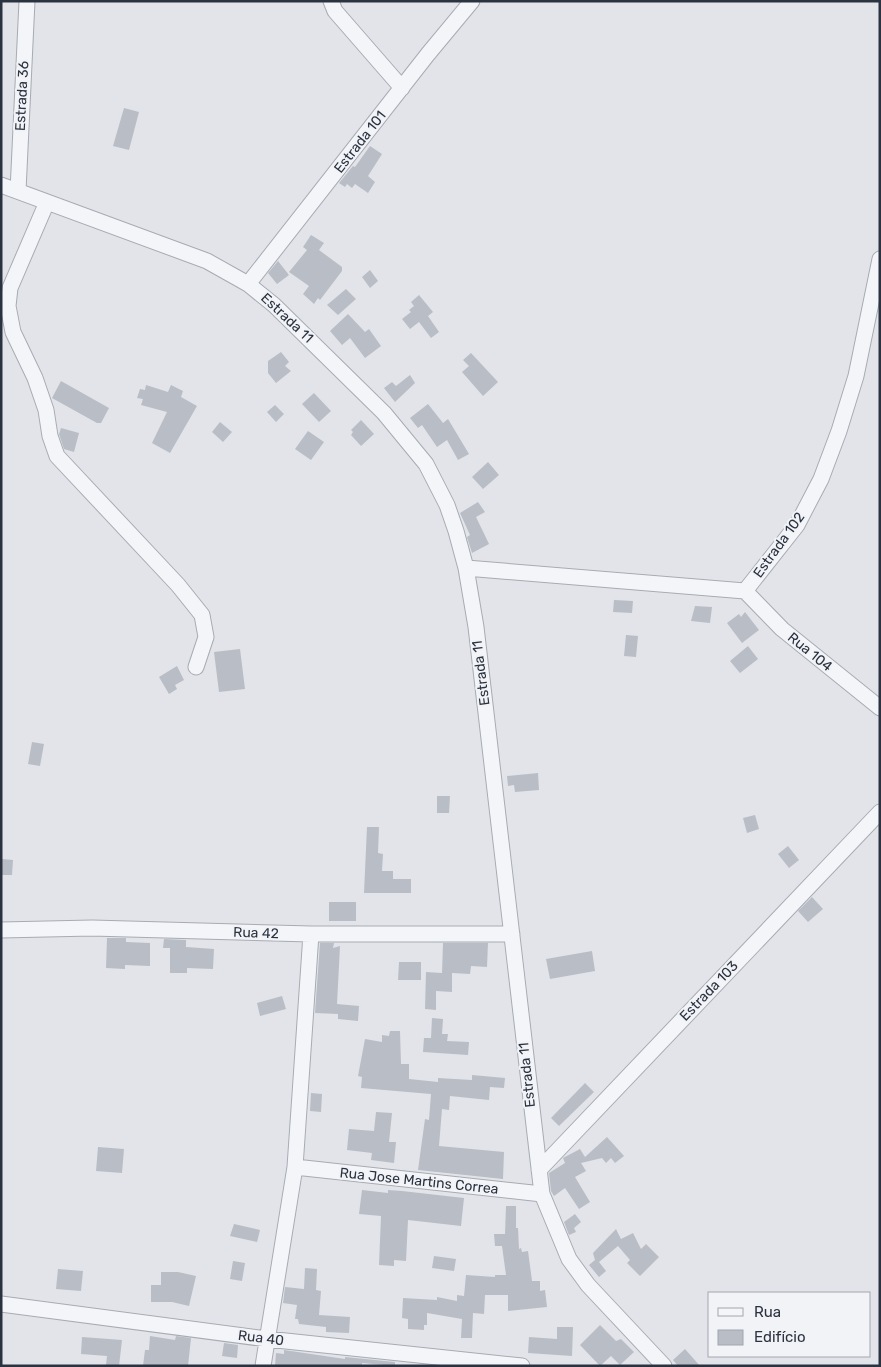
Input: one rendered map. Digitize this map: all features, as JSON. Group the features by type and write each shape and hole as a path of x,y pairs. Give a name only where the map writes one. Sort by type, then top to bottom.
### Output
{"street":[{"name":"Estrada 36","path":"18,191 27,1"},
{"path":"331,1 335,12 402,88"},
{"name":"Estrada 101","path":"248,284 472,1"},
{"name":"Estrada 11","path":"1,185 207,261 248,284 274,305 384,413 426,464 447,505 466,568 477,637 542,1194 552,1222 574,1265 588,1285 664,1366"},
{"path":"47,202 10,288 8,306 13,332 36,378 57,456 178,585 202,615 206,637 196,666"},
{"name":"Estrada 102","path":"466,568 745,590 797,525 821,479 839,431 856,376 880,259"},
{"name":"Rua 104","path":"745,590 782,629 880,708"},
{"name":"Estrada 103","path":"539,1170 880,812"},
{"name":"Rua 42","path":"1,930 92,928 311,934 512,934"},
{"path":"263,1366 295,1167 311,934"},
{"name":"Rua Jose Martins Correa","path":"295,1167 542,1194"},
{"name":"Rua 40","path":"1,1304 266,1339 522,1366"}],"building":[{"path":"124,108 139,112 129,150 113,146"},
{"path":"370,146 382,154 368,176 375,182 368,193 355,184 352,188 347,184 345,187 339,183 353,166 355,167"},
{"path":"311,235 324,243 319,250 342,267 342,271 320,300 318,298 314,304 303,294 309,286 289,272 307,250 303,247"},
{"path":"278,261 289,275 277,284 268,273"},
{"path":"370,270 378,281 370,288 362,277"},
{"path":"346,289 356,299 338,315 327,305"},
{"path":"419,295 433,312 428,316 439,332 431,338 419,322 410,329 402,319 411,312 409,310 414,306 411,302"},
{"path":"348,314 365,332 369,329 381,346 365,358 350,338 342,345 330,331"},
{"path":"281,352 289,362 285,366 291,371 276,383 268,373 268,361"},
{"path":"471,353 498,382 483,396 462,372 469,366 463,360"},
{"path":"410,375 415,383 395,402 384,388 392,382 396,386"},
{"path":"61,381 109,408 101,423 97,423 52,398"},
{"path":"146,385 168,392 171,385 183,391 181,397 197,406 170,453 152,443 167,412 141,405 143,399 137,398 140,389 145,390"},
{"path":"314,393 331,411 319,422 302,404"},
{"path":"428,404 443,423 448,419 469,454 458,460 447,440 437,447 422,425 418,428 410,418"},
{"path":"275,405 284,414 276,422 267,412"},
{"path":"361,420 374,434 361,446 351,435 353,432 351,430"},
{"path":"220,422 232,432 223,442 212,432"},
{"path":"61,428 79,433 74,452 64,449 59,434"},
{"path":"308,431 324,442 311,460 295,449"},
{"path":"488,462 499,475 483,489 472,477"},
{"path":"478,502 485,512 476,517 489,544 472,553 467,537 470,535 460,513"},
{"path":"614,600 633,601 632,613 613,612"},
{"path":"695,606 712,607 710,623 691,621"},
{"path":"745,612 759,630 742,643 727,623 739,614 741,617"},
{"path":"626,635 638,636 636,657 624,656"},
{"path":"748,646 758,659 740,673 730,661"},
{"path":"240,649 245,689 219,692 214,652"},
{"path":"177,666 184,680 175,685 177,689 169,694 159,677"},
{"path":"32,742 44,744 40,766 28,764"},
{"path":"538,773 539,790 515,792 514,785 508,786 507,776"},
{"path":"437,796 450,796 449,813 437,813"},
{"path":"755,815 759,829 747,833 743,818"},
{"path":"367,827 379,827 378,853 383,854 382,871 393,871 393,879 411,879 411,893 364,893"},
{"path":"788,846 799,860 789,868 778,854"},
{"path":"2,859 13,860 12,875 1,875"},
{"path":"812,897 823,909 808,922 798,911"},
{"path":"329,902 356,902 356,921 329,921"},
{"path":"107,938 126,938 126,942 150,943 150,966 125,965 125,969 106,968"},
{"path":"164,939 186,940 186,947 214,949 213,969 187,968 187,973 170,973 170,948 163,948"},
{"path":"320,943 334,943 333,948 340,946 337,1004 359,1006 358,1021 338,1019 338,1014 315,1013"},
{"path":"443,943 488,943 487,967 471,966 470,974 452,973 452,992 436,991 436,1010 425,1009 426,972 442,973"},
{"path":"592,951 595,971 550,979 546,959"},
{"path":"399,962 421,962 421,980 398,980"},
{"path":"282,996 286,1009 260,1016 257,1003"},
{"path":"432,1018 443,1019 442,1034 448,1034 447,1041 469,1042 468,1055 423,1052 424,1038 431,1038"},
{"path":"390,1031 400,1031 401,1064 409,1064 409,1079 438,1082 438,1078 472,1080 472,1075 505,1078 504,1088 490,1087 489,1100 450,1096 449,1110 442,1109 439,1146 504,1152 503,1179 418,1170 425,1119 429,1120 431,1094 361,1088 362,1077 358,1076 365,1039 382,1042 382,1035 389,1036"},
{"path":"585,1083 594,1092 559,1126 551,1118"},
{"path":"311,1093 322,1094 321,1112 310,1111"},
{"path":"376,1112 392,1113 389,1142 396,1142 394,1163 371,1160 372,1153 347,1150 349,1129 374,1131"},
{"path":"607,1137 624,1156 615,1163 611,1158 606,1163 602,1158 581,1163 586,1171 575,1177 590,1202 579,1209 565,1188 554,1196 551,1191 549,1173 565,1163 563,1158 580,1149 585,1157"},
{"path":"98,1147 124,1149 122,1173 96,1171"},
{"path":"362,1190 388,1193 388,1190 402,1191 464,1198 461,1226 408,1220 406,1261 394,1260 394,1266 379,1265 381,1216 359,1214"},
{"path":"506,1206 516,1206 516,1228 518,1228 519,1249 521,1248 522,1252 528,1251 532,1281 540,1281 540,1291 545,1290 547,1307 508,1311 508,1295 485,1295 484,1314 473,1313 472,1338 461,1338 462,1319 427,1313 427,1325 424,1325 424,1330 408,1329 408,1319 402,1318 403,1298 437,1300 437,1297 457,1301 457,1295 464,1296 466,1275 495,1277 495,1275 506,1275 502,1246 495,1246 494,1234 505,1234"},
{"path":"575,1214 581,1222 574,1228 576,1232 569,1235 564,1222"},
{"path":"234,1224 260,1230 257,1242 230,1236"},
{"path":"616,1229 621,1239 633,1233 641,1249 646,1244 659,1257 640,1276 627,1263 630,1260 618,1246 599,1262 606,1271 599,1277 589,1265 595,1260 593,1253"},
{"path":"434,1256 456,1259 454,1271 432,1268"},
{"path":"233,1261 245,1263 242,1281 230,1279"},
{"path":"305,1268 317,1269 316,1290 321,1291 319,1315 350,1317 349,1333 326,1332 326,1327 299,1324 298,1319 295,1319 297,1305 283,1303 285,1287 304,1289"},
{"path":"58,1269 83,1271 81,1291 56,1289"},
{"path":"161,1272 178,1272 196,1276 189,1306 172,1302 151,1302 151,1285 161,1285"},
{"path":"600,1325 616,1341 621,1339 634,1352 620,1365 611,1356 600,1366 580,1345"},
{"path":"557,1327 573,1327 572,1356 528,1353 529,1337 557,1339"},
{"path":"150,1336 175,1340 176,1336 191,1338 188,1366 143,1366 145,1350 149,1350"},
{"path":"82,1337 122,1340 119,1366 106,1365 107,1356 81,1354"},
{"path":"224,1343 238,1345 237,1358 222,1356"},
{"path":"685,1349 700,1366 678,1366 673,1360"},
{"path":"284,1350 345,1359 345,1357 395,1362 395,1366 362,1363 362,1366 275,1366 276,1353 284,1354"}]}
